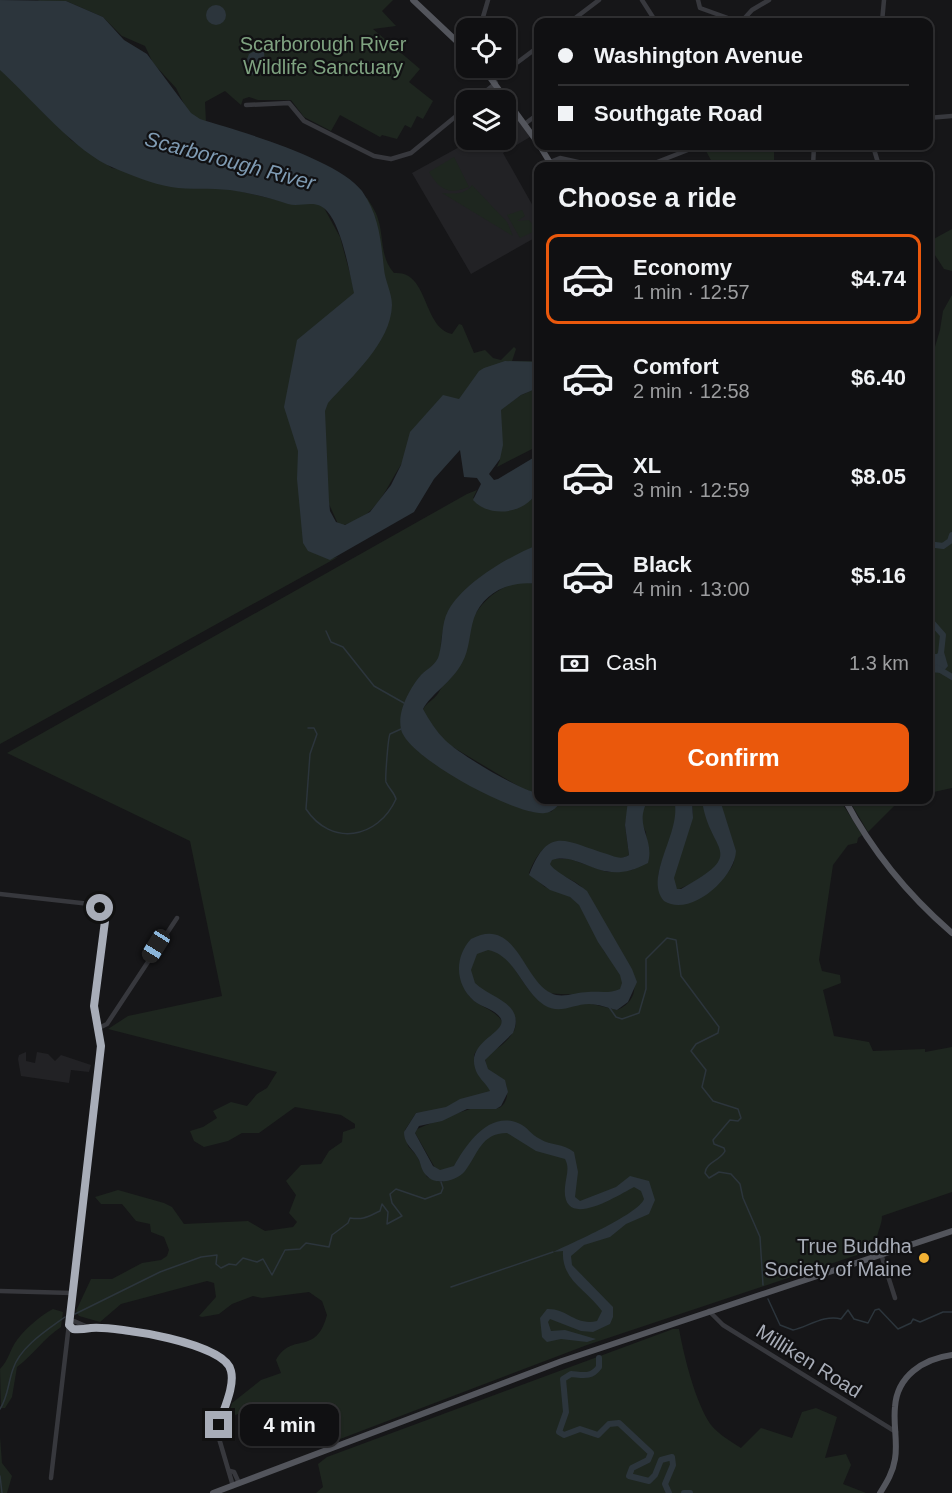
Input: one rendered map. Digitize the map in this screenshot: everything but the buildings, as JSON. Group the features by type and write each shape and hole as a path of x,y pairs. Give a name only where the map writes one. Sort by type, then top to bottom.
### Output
{"main road":[{"path":"413,0 456,39"},
{"path":"492,78 534,136"},
{"path":"847,804 866,837 892,872 952,933"},
{"path":"213,1493 562,1361 952,1231"},
{"path":"880,1493 894,1466 895,1406 905,1381 924,1363 952,1355"}],"street":[{"path":"482,18 488,0"},
{"path":"575,18 599,0"},
{"path":"642,0 653,18"},
{"path":"698,0 698,6 730,18"},
{"path":"744,18 752,10 769,0"},
{"path":"882,18 884,0"},
{"path":"486,90 534,50"},
{"path":"246,105 253,101 289,103 304,121 374,156 391,159 411,153 456,116"},
{"path":"933,118 952,116"},
{"path":"526,123 534,117"},
{"path":"657,162 689,150"},
{"path":"554,162 560,158 578,162"},
{"path":"0,894 90,904 102,910 104,926 94,1006 101,1046 51,1478"},
{"path":"99,1028 106,1024 177,918"},
{"path":"880,1254 895,1298"},
{"path":"0,1291 72,1293"},
{"name":"Milliken Road","path":"709,1311 728,1328 896,1432"},
{"path":"69,1325 73,1329 90,1328 164,1337 213,1351 223,1357 230,1366 232,1377 218,1435 230,1471 234,1472 236,1484"}],"shaded area":[{"path":"516,117 530,137 516,145"},
{"path":"456,149 508,150 503,153 534,208 534,238 471,274 412,173"},
{"path":"26,1052 26,1061 35,1063 37,1052 48,1054 55,1061 61,1055 91,1065 89,1072 71,1070 69,1083 21,1076 18,1059 19,1055"}],"green space":[{"name":"Scarborough River Wildlife Sanctuary","path":"37,0 393,0 382,11 396,26 373,29 420,69 409,82 433,101 423,119 417,116 411,128 405,125 397,139 382,135 380,137 340,115 331,131 304,117 291,100 258,100 249,97 243,99 241,105 225,91 205,102 206,122 190,116 176,88 153,63 145,46 122,36 103,17 66,1 45,3"},
{"path":"0,67 17,79 71,140 112,168 222,187 290,203 313,203 323,206 340,237 355,292 298,453 298,466 332,558 338,557 0,744"},
{"path":"706,150 774,150 774,162 712,162"},
{"path":"454,157 469,187 450,191 441,187 429,172"},
{"path":"472,185 507,222 513,236 442,193 462,192"},
{"path":"367,198 377,216 386,261 394,273 405,274 414,280 435,321 442,329 452,334 459,324 462,325 474,353 485,350 493,358 501,360 514,347 516,349 512,361 534,361 534,367 480,390 456,404 407,456 373,508 353,522 339,526 328,502 323,411 384,272 362,201"},
{"path":"522,210 525,216 517,221 529,220 534,226 534,231 520,238 507,215"},
{"path":"952,229 952,271 944,269 933,252 933,239"},
{"path":"952,295 952,788 933,792 933,672 945,671 942,645 937,654 933,656 933,354 943,311"},
{"path":"534,390 534,448 497,467 500,460 500,410 521,395"},
{"path":"534,487 534,548 481,579 458,600 444,627 441,662 416,684 404,704 403,722 410,738 443,766 488,788 486,792 532,812 551,812 558,804 629,804 625,825 629,855 616,859 603,857 564,842 551,844 540,853 529,873 545,887 569,896 579,904 604,951 620,972 623,981 620,992 551,993 538,984 516,951 507,942 497,937 484,937 468,944 460,967 465,991 503,1023 498,1032 474,1055 476,1071 493,1093 477,1095 442,1111 416,1113 405,1130 408,1146 417,1156 427,1177 443,1182 414,1131 474,1108 500,1107 506,1099 506,1084 486,1068 485,1058 503,1044 516,1024 509,1009 475,987 471,962 479,949 488,948 503,954 533,995 554,1008 588,1003 617,1010 628,1003 633,995 634,985 628,965 606,933 589,896 581,886 547,865 552,859 570,859 607,872 632,870 644,863 647,857 646,832 639,820 645,804 677,804 678,824 662,862 659,886 664,898 671,903 680,903 703,894 731,869 734,855 719,804 843,804 862,835 858,838 857,843 848,845 833,865 819,960 822,971 840,975 841,983 823,990 834,1036 869,1042 873,1051 925,1049 925,1052 952,1047 952,1192 882,1216 877,1243 865,1246 857,1255 587,1345 327,1444 315,1438 310,1420 304,1413 293,1411 285,1413 271,1402 259,1404 227,1419 232,1403 261,1380 281,1373 276,1360 282,1351 317,1336 327,1315 322,1301 309,1292 262,1298 253,1296 232,1304 219,1314 202,1317 199,1316 216,1297 214,1283 207,1281 121,1304 100,1322 79,1316 76,1311 91,1279 112,1279 142,1263 161,1260 167,1256 169,1250 164,1237 151,1232 150,1224 136,1221 122,1204 101,1204 95,1197 118,1190 164,1203 172,1207 184,1224 248,1221 265,1231 293,1227 297,1222 289,1213 296,1195 286,1181 301,1165 321,1164 329,1151 342,1142 343,1132 355,1128 355,1124 341,1115 295,1107 259,1133 242,1133 228,1141 204,1147 194,1141 190,1131 203,1127 217,1118 213,1111 231,1102 247,1106 257,1094 267,1088 277,1072 108,1029 128,1016 222,996 190,841 7,753 467,494 477,490 473,498 481,496 483,501 478,504 498,507 513,505 525,497"},
{"path":"519,582 534,584 534,793 523,789 446,743 422,712 437,695 448,676 476,613 487,600 501,590"},
{"path":"692,804 704,804 722,851 719,867 708,876 677,890 673,881 673,873 693,813"},
{"path":"851,804 896,804 868,832"},
{"path":"53,1309 63,1312 61,1327 17,1367 12,1397 5,1408 1,1408 0,1369 21,1336 38,1319"},
{"path":"673,1329 679,1329 695,1392 705,1415 717,1432 741,1448 761,1428 792,1438 802,1412 816,1408 837,1417 825,1458 846,1454 851,1465 843,1484 866,1493 316,1493 323,1487 318,1464 327,1457"},
{"path":"0,1437 2,1463 12,1476 7,1493 0,1493"}],"water":[{"name":"Scarborough River","path":"0,0 66,1 103,17 124,40 147,54 191,113 200,119 310,157 350,179 362,191 372,209 378,228 392,305 385,333 377,346 358,371 328,403 325,411 329,501 330,511 336,522 345,525 370,512 391,485 401,465 410,432 443,395 459,399 479,371 505,361 534,362 534,390 521,395 501,410 503,445 500,459 489,474 494,480 498,479 534,457 533,497 526,504 508,511 489,510 480,506 473,500 481,484 477,478 464,477 460,450 434,479 414,512 330,560 308,551 303,543 297,479 298,451 284,407 297,340 354,293 344,250 332,218 318,205 293,205 230,190 164,186 114,168 100,161 70,138 0,70"},
{"path":"212,5 220,5 226,11 226,19 220,25 212,25 206,19 206,11"},
{"path":"259,49 264,52 265,63 257,75 249,74 245,65 249,54"},
{"path":"534,547 534,584 518,584 500,589 485,601 474,618 467,652 458,670 423,709 442,737 452,746 504,779 534,792 534,804 559,804 553,810 545,813 531,812 512,806 489,796 442,769 408,741 400,722 405,700 413,686 438,658 448,611 464,590 514,556"},
{"path":"942,645 948,666 942,673 933,672 933,654 937,654"},
{"path":"628,804 646,804 643,825 649,846 648,863 631,870 617,872 594,868 573,860 552,860 550,864 587,891 632,969 637,982 628,1002 617,1010 589,1004 561,1009 550,1008 536,999 512,966 497,953 488,950 477,954 471,970 475,983 505,1002 515,1015 516,1023 513,1033 485,1060 488,1069 505,1080 508,1092 501,1106 496,1109 467,1109 442,1121 419,1126 415,1133 433,1166 440,1170 454,1166 472,1140 488,1126 507,1121 518,1123 544,1141 566,1147 574,1152 578,1172 575,1197 580,1201 616,1187 630,1176 649,1181 655,1200 649,1214 626,1224 610,1237 584,1245 571,1256 572,1265 613,1307 610,1324 593,1332 581,1331 550,1319 548,1322 551,1331 565,1330 596,1339 587,1342 561,1339 547,1342 542,1337 540,1318 547,1309 554,1309 589,1322 597,1321 602,1311 566,1270 563,1251 553,1252 630,1212 644,1199 641,1191 634,1187 592,1207 581,1209 572,1207 566,1200 565,1159 536,1151 507,1133 498,1134 486,1141 465,1171 457,1177 446,1181 436,1181 424,1173 417,1156 407,1144 404,1132 416,1113 446,1107 460,1099 490,1091 476,1071 474,1059 481,1044 498,1029 501,1019 496,1013 474,1001 460,979 459,962 465,946 471,939 486,934 499,935 509,942 541,986 555,995 608,992 620,989 622,983 620,975 598,942 579,905 570,897 550,890 529,875 536,859 544,849 551,843 560,841 618,858 629,855 625,825"},
{"path":"674,804 692,804 693,818 674,878 677,889 681,889 702,876 714,867 720,858 720,850 706,818 703,804 721,804 736,851 734,862 728,873 709,893 698,900 675,905 664,901 659,891 658,879 675,812"}],"waterway":[{"path":"933,545 943,546 950,541 952,535"},
{"path":"933,624 943,635 941,653"},
{"path":"326,631 331,642 343,647 374,686 404,703"},
{"path":"937,668 952,677"},
{"path":"308,728 314,728 317,734 310,754 306,809 316,821 328,829 341,833 366,830 378,823 396,799 386,782 388,743 390,734 401,729"},
{"path":"609,1007 616,1017 622,1019 639,1013 646,989 646,959 667,938 676,940 681,976 719,1027 718,1033 696,1044 691,1051 706,1070 702,1087 713,1101 738,1109 741,1118 738,1121 730,1120 713,1140 714,1144 724,1148 725,1151 708,1166 705,1173 709,1178 719,1172 731,1174 740,1184 743,1198 760,1237 763,1285"},
{"path":"75,1314 160,1272 201,1257 217,1255 216,1264 221,1268 229,1264 236,1265 243,1258 257,1262 263,1259 272,1275 285,1250 300,1249 306,1243 329,1247 332,1235 348,1223 350,1218 359,1219 380,1211 382,1204 388,1212 387,1224 402,1216 392,1203 390,1194 396,1189 425,1199 441,1193 443,1188 441,1182"},
{"path":"451,1287 553,1252"},
{"path":"768,1299 780,1325 793,1330 822,1319 841,1319 848,1310 854,1319 868,1323 875,1310 879,1309 898,1329 911,1323 913,1319 920,1322 943,1312 952,1312"},
{"path":"0,1409 13,1369 22,1353 65,1317"},
{"path":"599,1358 599,1367 593,1373 571,1374 563,1379 566,1412 559,1432 564,1435 580,1429 598,1435 609,1424 619,1423 651,1453 648,1460 632,1468 629,1476 649,1481 655,1475 661,1460 672,1457 673,1465 665,1484 669,1493"},
{"path":"0,1476 2,1493"},
{"path":"684,1493 690,1493"}],"place":[{"name":"True Buddha Society of Maine","path":"924,1258"}],"route":[{"path":"100,908 105,921 94,1009 101,1034 101,1046 69,1325 78,1330 90,1328 164,1337 219,1354 230,1366 232,1377 219,1425"}]}
